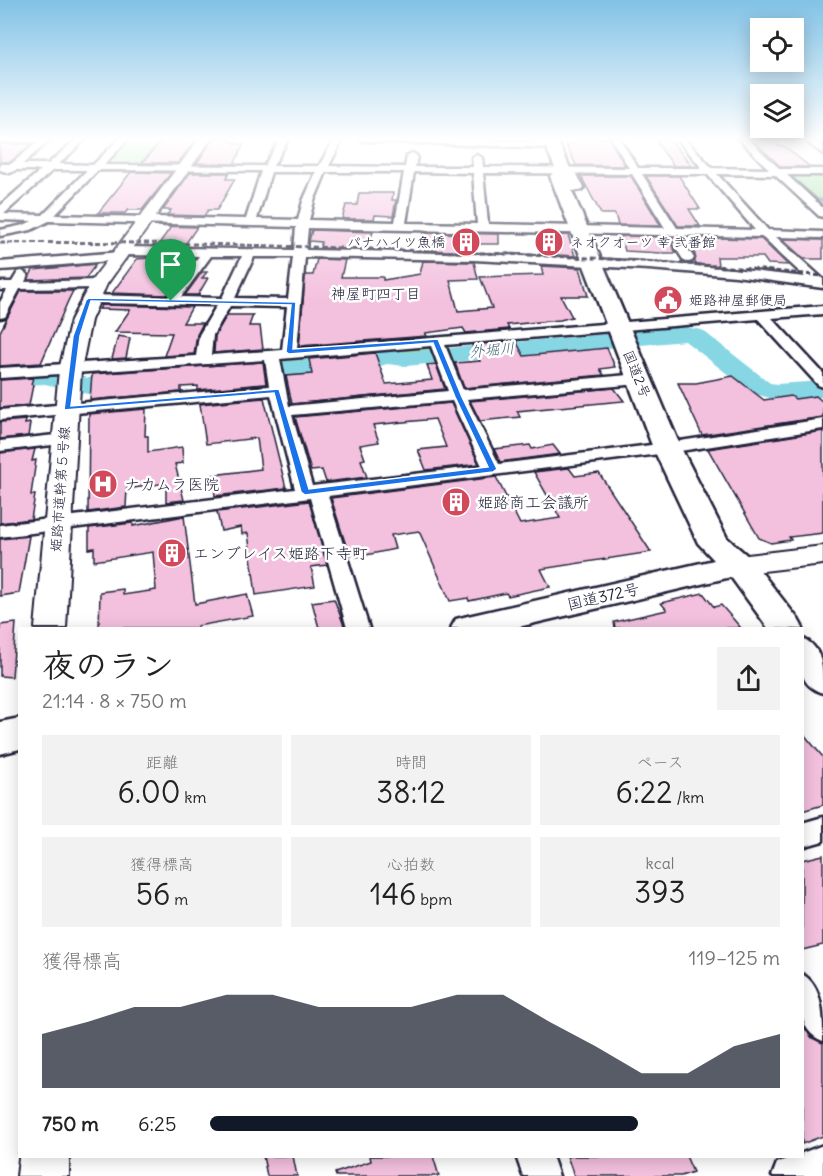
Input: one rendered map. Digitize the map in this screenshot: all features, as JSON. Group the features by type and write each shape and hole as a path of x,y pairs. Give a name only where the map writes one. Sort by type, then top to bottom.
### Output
{"highway":[{"name":"国道2号","path":"567,193 595,248 714,543 739,566 785,627"},
{"name":"国道2号","path":"626,325 639,380 675,447"},
{"name":"国道372号","path":"472,627 606,594 739,566"},
{"path":"804,654 823,679"},
{"path":"0,738 18,734"}],"street":[{"path":"0,212 22,193"},
{"path":"0,233 27,228 45,219 72,193"},
{"name":"姫路市道幹第５号線","path":"50,627 66,408 76,336 94,292 135,241 168,193"},
{"path":"250,223 259,193"},
{"path":"289,352 301,248 301,224 310,193"},
{"path":"400,224 406,193"},
{"path":"479,193 483,226"},
{"path":"649,193 672,230"},
{"path":"728,193 763,232 822,281"},
{"path":"800,193 823,214"},
{"path":"809,201 823,202"},
{"path":"0,218 45,219 135,241 207,253 250,253 301,248"},
{"path":"0,266 21,266 92,256 135,241 250,223 400,224 483,226 595,248 822,281"},
{"path":"595,248 644,230 823,235"},
{"path":"644,230 650,242"},
{"path":"242,240 301,248 505,257 595,248 804,268"},
{"path":"635,242 777,244"},
{"path":"679,244 688,258"},
{"path":"171,301 207,253"},
{"path":"203,360 206,335 226,302 250,253"},
{"path":"0,258 7,263 21,266"},
{"path":"0,314 18,285 21,266"},
{"path":"0,286 18,285 171,301 294,303"},
{"path":"0,373 272,355 823,310"},
{"path":"762,315 821,378"},
{"path":"436,341 458,397 493,469"},
{"path":"272,355 277,390 283,411 358,627"},
{"path":"283,411 639,380"},
{"path":"0,415 277,390"},
{"path":"0,531 675,447 823,424"},
{"path":"0,446 64,439"},
{"path":"739,566 823,555"},
{"path":"804,834 823,828"},
{"path":"804,993 823,1025"},
{"path":"43,1158 43,1176"},
{"path":"535,1158 541,1176"},
{"path":"790,1176 823,1163"}],"green space":[{"path":"811,193 823,193 823,200"},
{"path":"425,344 432,347 437,358 281,373 279,361 288,355"}],"building":[{"path":"114,193 155,193 142,210 128,210 125,213 98,213"},
{"path":"175,193 227,193 217,210 208,210 204,216 167,215 171,210 163,210"},
{"path":"359,193 393,193 392,200 396,200 393,216 375,215 374,219 342,219 346,205 357,205"},
{"path":"590,193 641,193 661,226 618,225 615,214 601,214"},
{"path":"657,193 690,193 700,209 689,209 700,226 678,226"},
{"path":"158,226 197,227 184,246 158,245 171,227"},
{"path":"312,230 373,232 370,240 348,241 347,249 320,248 321,242 309,241"},
{"path":"423,233 499,234 499,244 470,244 472,252 425,250 427,243 422,242"},
{"path":"538,235 568,235 575,256 540,254"},
{"path":"621,236 761,239 788,265 768,264 763,257 717,257 718,266 695,264 695,254 680,238 671,244 676,253 661,253 625,251"},
{"path":"782,239 823,240 823,259 804,259"},
{"path":"187,258 177,271 185,271 167,295 112,293 137,259"},
{"path":"317,259 345,260 341,277 383,277 383,280 420,274 423,261 474,262 478,279 450,280 458,311 492,308 480,277 543,275 541,266 580,268 588,296 561,296 572,317 507,325 509,329 466,333 463,328 425,333 427,336 299,346 305,278 306,275 313,275"},
{"path":"96,264 86,278 28,280 33,270"},
{"path":"202,272 207,272 202,278 208,278 198,295 185,295"},
{"path":"21,291 73,291 41,363 0,366 0,332"},
{"path":"102,305 192,307 183,323 203,323 197,335 194,354 164,356 172,333 115,332 130,310 99,309"},
{"path":"227,315 253,315 249,326 260,326 263,349 214,353 215,336"},
{"path":"118,336 130,338 126,358 112,359"},
{"path":"516,341 524,356 607,348 615,367 600,369 604,375 464,388 455,363 480,361 472,345"},
{"path":"375,353 386,384 432,380 427,365 436,364 445,389 292,404 286,376 312,374 309,359"},
{"path":"263,362 266,384 198,390 198,386 181,387 181,392 90,400 92,374"},
{"path":"733,376 764,400 791,396 795,399 816,396 823,402 823,417 702,435 678,383 696,383"},
{"path":"33,378 29,405 0,408 0,380"},
{"path":"614,388 624,401 517,411 520,417 480,421 470,401"},
{"path":"264,398 286,488 215,496 213,475 261,469 257,438 206,444 200,404"},
{"path":"451,403 479,464 426,470 418,450 446,447 435,419 373,425 379,442 360,445 365,459 361,460 367,477 326,482 322,470 311,471 295,417"},
{"path":"146,409 145,436 148,436 148,452 182,447 183,463 175,464 184,500 166,502 166,483 127,489 126,507 88,512 89,414"},
{"path":"26,420 25,424 30,423 28,436 0,439 0,422"},
{"path":"823,431 823,533 789,537 791,540 771,543 759,538 708,449"},
{"path":"530,445 532,449 553,445 560,454 500,462 494,449"},
{"path":"35,449 32,461 36,460 31,495 35,495 31,519 0,523 0,453"},
{"path":"569,468 575,476 599,473 651,552 541,569 550,587 469,601 468,598 450,601 419,531 391,535 395,549 357,557 356,554 349,555 331,498 496,477 520,524 560,518 534,472"},
{"path":"309,501 327,565 311,567 315,586 256,595 248,533 242,534 241,527 221,531 217,512"},
{"path":"184,516 195,604 247,594 253,616 198,627 99,627 100,592 123,589 123,595 156,590 153,552 94,561 94,548 89,549 89,528 133,523 133,526"},
{"path":"29,536 19,593 0,596 0,539"},
{"path":"703,593 714,607 721,605 740,627 615,627 614,622 667,610 661,603"},
{"path":"334,599 345,627 319,627 312,602"},
{"path":"16,623 12,677 0,676 0,625"},
{"path":"804,734 823,757 823,805 804,810"},
{"path":"823,855 823,945 804,950 804,860"},
{"path":"804,1027 812,1038 823,1043 823,1136 804,1143"},
{"path":"263,1158 293,1158 297,1176 267,1176"},
{"path":"370,1158 434,1158 439,1176 336,1176 335,1173 371,1161"},
{"path":"568,1158 687,1158 693,1172 681,1176 574,1176"}],"waterway":[{"path":"807,193 815,200 823,201"},
{"name":"外堀川","path":"218,375 370,362 387,357 405,359 685,334 694,335 761,388 777,392 823,389"},
{"name":"外堀川","path":"0,378 45,376 88,386 138,382"}],"railway":[{"path":"0,243 186,244 484,253 597,258 823,276"}],"place":[{"name":"パナハイツ魚橋","path":"466,242"},
{"name":"ネオクオーツ 幸 弐番館","path":"549,242"},
{"name":"姫路神屋郵便局","path":"668,300"},
{"name":"ナカムラ医院","path":"103,484"},
{"name":"姫路商工会議所","path":"456,502"},
{"name":"エンブレイス姫路下寺町","path":"172,553"}],"district":[{"name":"神屋町四丁目","path":"376,294"}],"route":[{"path":"89,300 171,301 294,303 289,352 436,341 458,397 493,469 305,492 277,390 66,408 76,336 89,300"}]}
